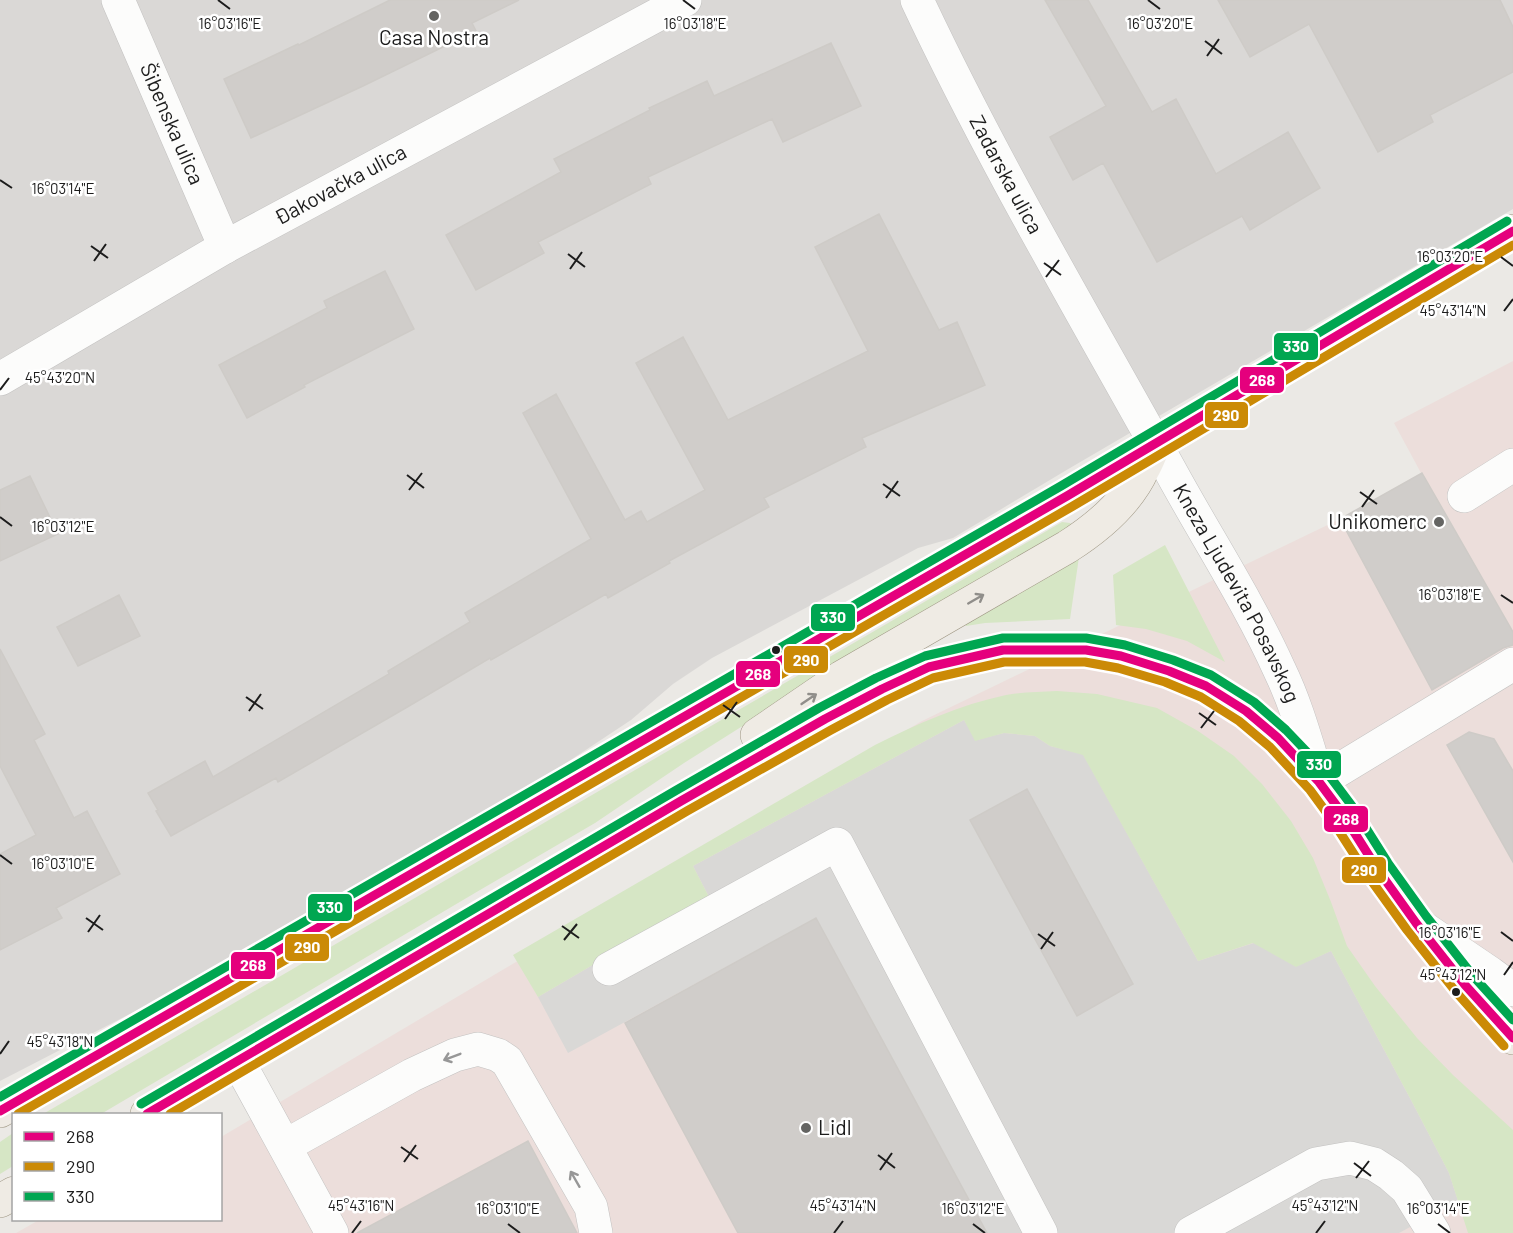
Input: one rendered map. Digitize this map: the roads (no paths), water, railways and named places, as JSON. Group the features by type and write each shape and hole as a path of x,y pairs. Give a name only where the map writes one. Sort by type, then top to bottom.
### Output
{"main road":[{"path":"0,1111 1057,502 1513,231"},
{"path":"681,801 724,760 842,676 1089,533 1129,492 1143,471 1155,443"},
{"path":"149,1113 681,801 882,688 929,667 1003,650 1086,650 1121,656 1169,671 1206,686 1246,711 1297,757 1319,782 1416,923 1508,1036"}],"street":[{"name":"Šibenska ulica","path":"118,0 225,247"},
{"name":"Đakovačka ulica","path":"0,378 225,247 685,0"},
{"name":"Zadarska ulica","path":"917,0 1010,185 1155,443"},
{"name":"Kneza Ljudevita Posavskog","path":"1155,443 1255,619 1276,662 1302,727 1319,782"},
{"path":"1464,496 1513,465"},
{"path":"1319,782 1513,664"},
{"path":"609,969 837,844 1041,1233"},
{"path":"1416,923 1513,990"},
{"path":"285,1146 412,1074 455,1055 478,1049 498,1055 507,1061 591,1207 596,1233"},
{"path":"238,1061 332,1233"},
{"path":"1191,1233 1316,1164 1350,1158 1374,1164 1407,1189 1434,1233"}],"place":[{"name":"Casa Nostra","path":"434,16"},
{"name":"Unikomerc","path":"1439,522"},
{"name":"Lidl","path":"806,1128"}]}
